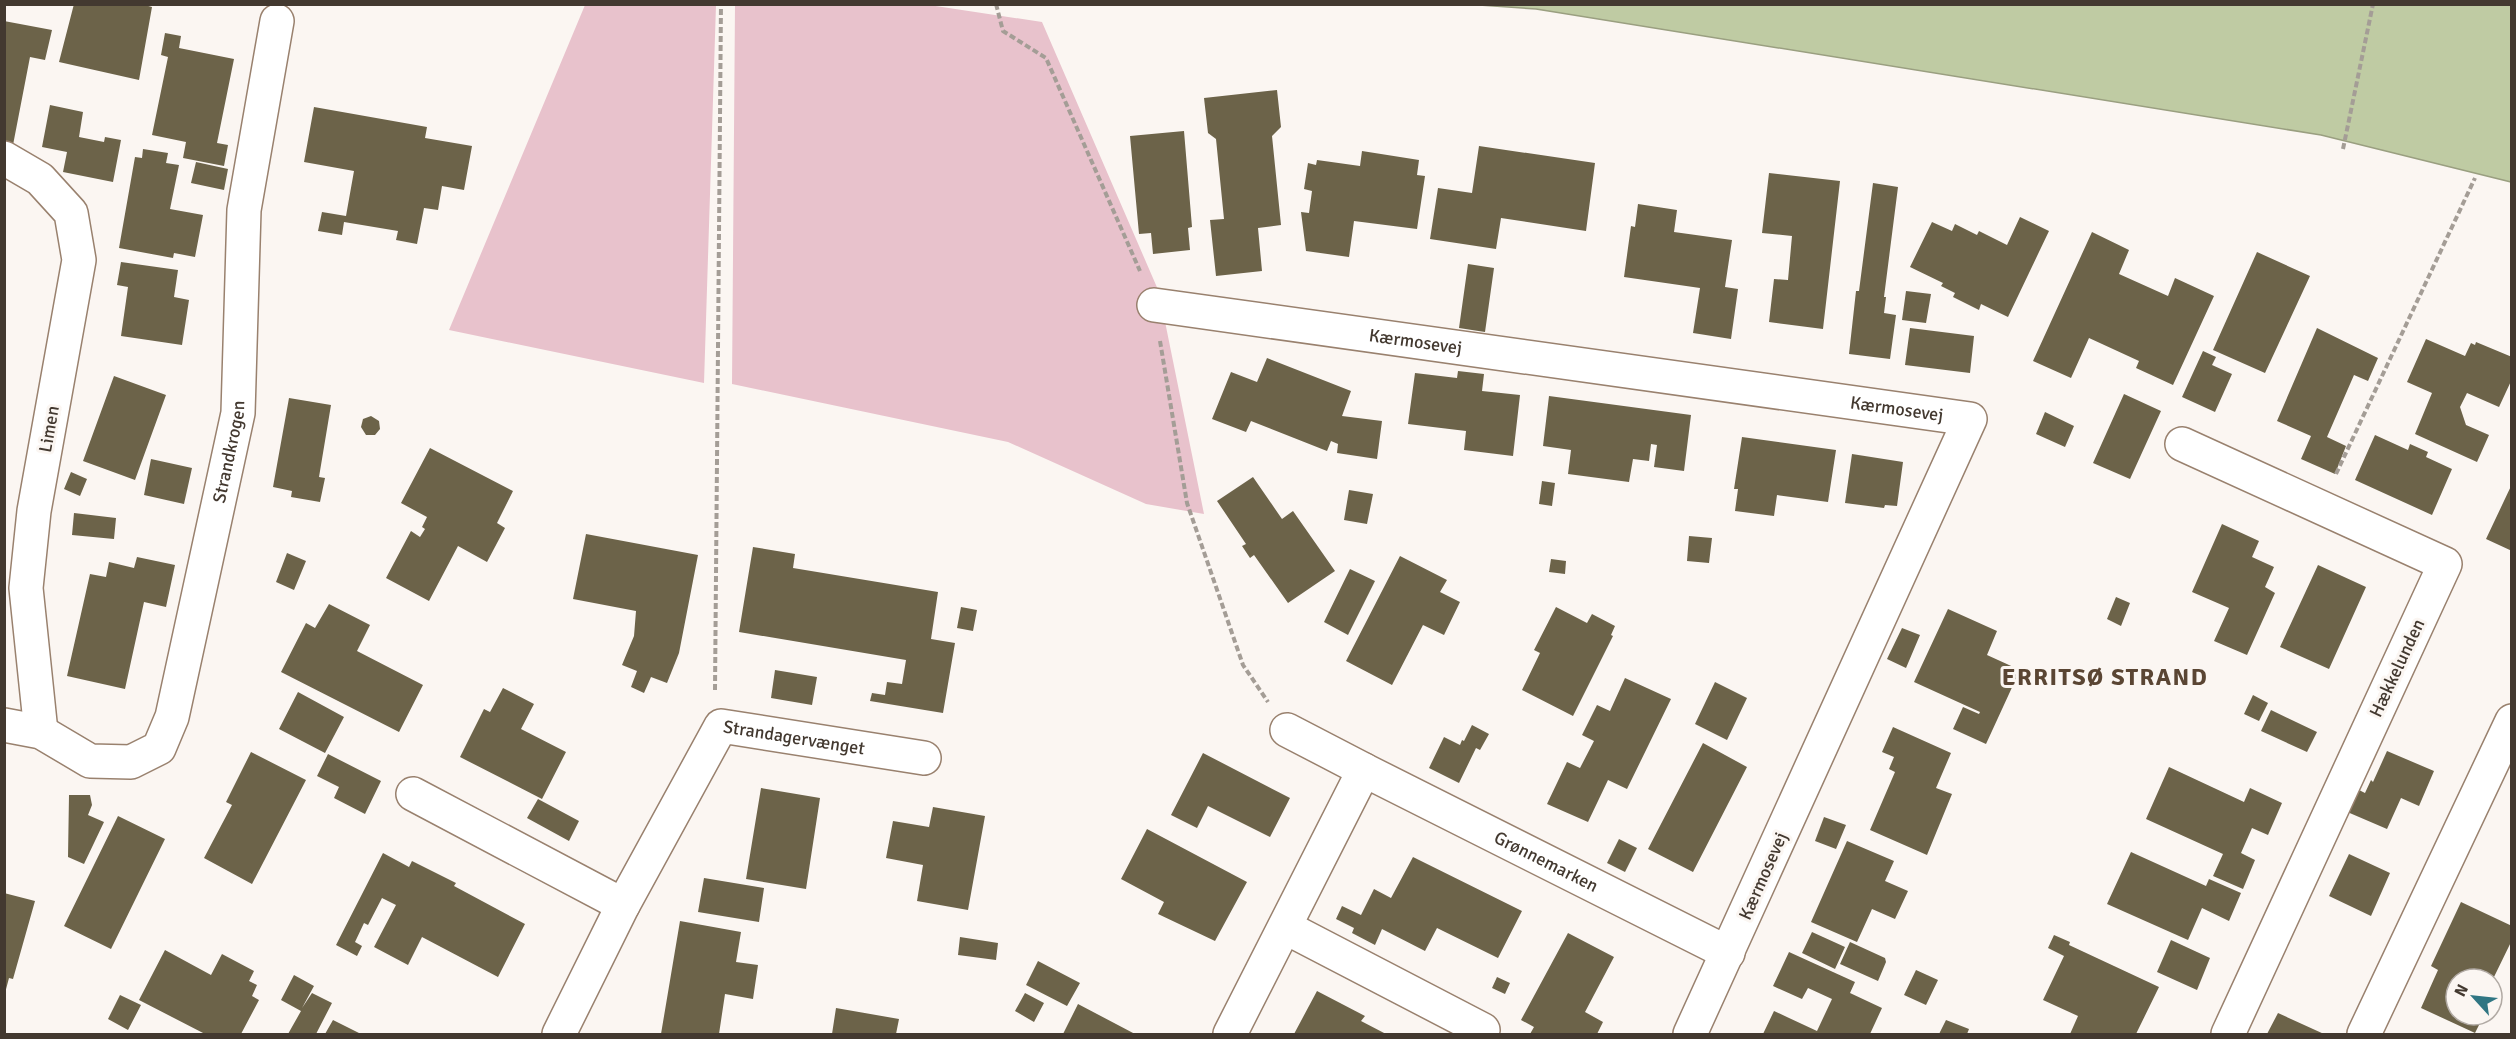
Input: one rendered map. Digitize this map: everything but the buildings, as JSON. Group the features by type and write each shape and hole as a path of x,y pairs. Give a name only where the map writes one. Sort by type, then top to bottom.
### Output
{"street":[{"name":"Strandkrogen","path":"4,725 40,732 90,761 131,762 159,748 172,717 238,413 244,210 277,21"},
{"name":"Limen","path":"4,158 40,178 71,213 79,260 34,511 26,588 40,732"},
{"name":"Kærmosevej","path":"1154,305 1970,419 1690,1035"},
{"name":"Hækkelunden","path":"2182,444 2445,564 2228,1035"},
{"path":"2364,1035 2511,721"},
{"name":"Strandagervænget","path":"559,1035 623,905 722,726 924,758"},
{"name":"Grønnemarken","path":"1287,730 1728,953"},
{"path":"1230,1035 1364,770"},
{"path":"413,794 623,905"},
{"path":"1285,927 1483,1030"}],"path":[{"path":"715,681 721,4"},
{"path":"996,4 1003,31 1046,58 1103,182 1154,305 1187,503 1243,665 1287,730"},
{"path":"2343,149 2373,4"},
{"path":"2320,507 2475,178"}],"shaded area":[{"path":"585,5 716,5 704,383 449,330"},
{"path":"735,5 929,5 1042,22 1159,292 1204,514 1146,504 1008,442 732,384"},
{"path":"1479,5 2511,5 2511,182 2321,135 1536,9"}],"district":[{"name":"ERRITSØ STRAND","path":"2105,677"}]}
